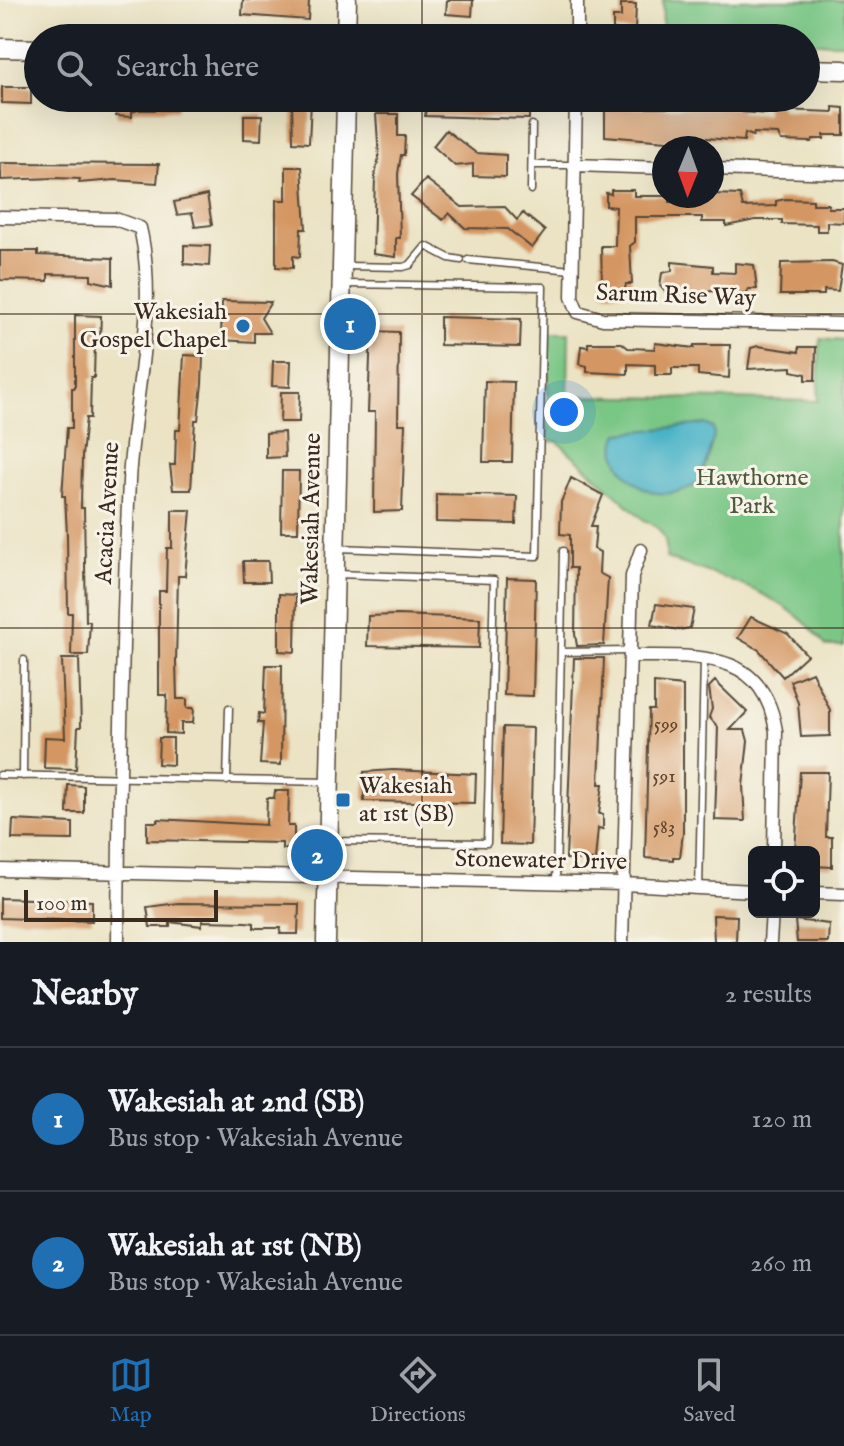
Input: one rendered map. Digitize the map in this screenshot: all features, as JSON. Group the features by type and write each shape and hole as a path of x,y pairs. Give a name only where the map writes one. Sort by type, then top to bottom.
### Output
{"main road":[{"path":"346,24 347,0"},
{"path":"0,48 24,49"},
{"path":"820,69 844,70"},
{"name":"Wakesiah Avenue","path":"326,942 346,112"}],"street":[{"path":"577,0 577,24"},
{"name":"Sarum Rise Way","path":"576,112 573,305 590,318 844,324"},
{"path":"574,165 652,168"},
{"path":"724,169 844,173"},
{"name":"Acacia Avenue","path":"0,217 115,219 140,228 145,251 143,350 129,479 118,942"},
{"path":"622,942 632,576 641,550"},
{"path":"630,654 723,660 750,676 768,699 774,713 774,846"},
{"name":"Stonewater Drive","path":"0,870 624,884 748,891"},
{"path":"820,893 844,894"},
{"path":"770,942 772,918"}],"lane":[{"path":"531,190 532,125"},
{"path":"532,165 574,165"},
{"path":"341,274 410,265 426,246 449,258 572,270"},
{"path":"335,548 537,556 538,525 543,287 341,274"},
{"path":"556,883 563,551"},
{"path":"328,841 487,843 494,580 334,574"},
{"path":"561,652 630,654"},
{"path":"699,890 704,658"},
{"path":"23,776 24,660"},
{"path":"227,781 229,708"},
{"path":"0,775 329,782"}],"green space":[{"path":"663,0 844,0 844,43 820,43 820,24 662,24"},
{"name":"Hawthorne Park","path":"549,332 569,332 568,396 818,401 820,338 844,340 844,646 826,646 793,613 754,590 666,558 665,539 659,530 558,442 547,441"}],"water":[{"path":"705,424 713,428 714,436 700,482 690,487 668,493 648,490 631,479 619,462 616,443 619,433"}],"building":[{"path":"243,0 309,0 308,20 242,15"},
{"path":"447,0 473,0 472,16 446,14"},
{"path":"621,4 636,4 635,24 613,24 613,17 621,17"},
{"path":"2,87 24,87 24,104 2,103"},
{"path":"833,107 844,108 844,135 824,135 824,139 813,139 812,142 781,141 778,134 754,133 753,136 745,133 744,141 724,139 724,136 652,136 652,140 605,136 605,112 833,112"},
{"path":"116,112 132,112 132,117 116,116"},
{"path":"292,112 310,112 309,143 293,142"},
{"path":"426,112 529,112 529,119 425,116"},
{"path":"376,114 398,114 398,136 405,136 404,155 401,155 398,174 400,238 396,238 396,257 373,254 375,176 379,157"},
{"path":"244,115 262,115 261,140 244,139"},
{"path":"446,130 476,153 506,155 506,177 473,176 473,164 455,166 433,146"},
{"path":"1,163 159,164 157,183 115,180 79,183 80,179 1,180"},
{"path":"286,167 302,167 306,229 301,229 300,257 293,256 293,268 276,267 276,200 286,200"},
{"path":"426,179 462,207 504,206 517,220 523,213 545,231 532,248 508,229 465,228 449,213 443,220 411,196"},
{"path":"611,190 634,190 634,196 652,196 652,208 724,208 724,194 740,195 743,207 776,206 776,201 785,199 813,200 813,204 828,204 828,208 844,208 844,223 827,222 827,231 817,231 817,225 782,224 782,220 755,220 726,226 726,222 702,222 702,217 635,217 635,242 630,246 632,284 626,284 624,293 610,293 603,292 601,246 615,246 616,207 606,206 606,193 611,194"},
{"path":"207,195 212,225 195,227 192,213 177,215 174,202"},
{"path":"184,245 210,246 209,266 184,264"},
{"path":"0,251 113,258 113,285 91,280 91,275 48,274 48,281 0,280"},
{"path":"672,262 713,266 713,272 735,273 735,263 754,265 757,289 749,289 746,294 712,291 667,294 660,286 662,273 672,271"},
{"path":"832,262 842,265 838,291 824,290 824,295 780,295 781,263"},
{"name":"Wakesiah Gospel Chapel","path":"222,301 271,302 261,318 270,333 254,333 254,342 221,340"},
{"path":"75,315 101,316 100,338 95,338 90,418 86,418 82,456 86,621 90,621 88,655 71,655 72,613 68,613 65,496 62,496 67,428 72,428 72,388 75,388"},
{"path":"440,317 521,319 520,347 440,345"},
{"path":"371,331 399,332 398,424 405,424 402,511 374,512 375,412 368,412"},
{"path":"588,343 622,343 628,348 655,349 655,343 694,348 694,345 730,345 729,378 698,375 698,368 672,368 672,375 655,375 655,365 628,364 628,374 587,372 587,366 579,364 581,346 588,347"},
{"path":"758,346 799,352 799,347 816,347 815,380 806,380 806,374 792,371 792,367 748,369 751,348"},
{"path":"184,355 203,356 202,384 198,420 195,420 191,490 173,490 170,465 175,465 176,430 180,430"},
{"path":"273,361 291,361 290,387 272,386"},
{"path":"485,381 514,382 512,462 483,462"},
{"path":"281,392 300,392 299,422 280,422"},
{"path":"284,432 285,457 266,458 266,433"},
{"path":"282,471 299,471 298,532 281,532"},
{"path":"571,478 603,495 591,526 596,526 594,549 600,552 599,573 608,578 604,645 577,646 576,568 570,568 570,535 560,534 561,502"},
{"path":"436,494 517,496 516,524 436,522"},
{"path":"172,510 191,510 185,576 178,576 176,662 177,699 187,699 187,708 194,708 193,723 181,723 181,734 166,733 167,695 159,695 159,591 166,591 167,548 172,548"},
{"path":"243,561 268,561 269,582 244,582"},
{"path":"507,578 536,579 533,696 504,695"},
{"path":"279,594 296,595 295,652 279,651"},
{"path":"656,604 694,609 690,628 679,630 652,625"},
{"path":"368,616 480,618 479,648 367,646"},
{"path":"751,617 788,634 807,655 783,677 759,650 738,638"},
{"path":"574,658 604,658 599,784 603,784 599,814 603,814 603,829 598,828 595,860 566,859"},
{"path":"62,659 79,659 81,727 78,727 76,769 44,768 45,737 65,738"},
{"path":"266,665 282,665 281,765 260,764 263,723 258,723 259,713 264,714"},
{"path":"812,672 830,710 830,736 801,737 798,703 790,681"},
{"path":"715,681 747,712 730,730 745,730 748,741 743,786 745,821 715,820 718,727 709,717 712,709 709,687"},
{"path":"654,683 683,686 683,833 680,857 673,857 673,860 645,858 649,710 654,710"},
{"path":"503,727 533,728 530,845 500,844"},
{"path":"159,738 173,738 173,765 158,764"},
{"path":"393,770 476,774 475,803 364,801 364,772"},
{"path":"800,772 828,772 826,837 832,837 832,867 820,866 820,846 795,846"},
{"path":"68,785 84,786 84,813 67,813"},
{"path":"275,791 289,791 288,826 294,826 294,849 282,849 282,843 147,840 147,822 158,822 158,819 266,825 267,798 274,798"},
{"path":"13,820 73,823 73,840 12,839"},
{"path":"0,898 92,901 92,921 0,918"},
{"path":"178,903 299,904 298,934 280,934 281,928 254,928 254,923 245,922 202,921 202,926 170,922 170,927 150,927 147,907"},
{"path":"713,915 737,916 736,942 714,942"},
{"path":"795,920 829,924 828,942 797,942"}],"place":[{"name":"Wakesiah at 2nd (SB)","path":"350,324"},
{"name":"Wakesiah Gospel Chapel","path":"243,326"},
{"name":"Wakesiah at 1st (SB)","path":"343,800"},
{"name":"Wakesiah at 1st (NB)","path":"317,855"}]}
